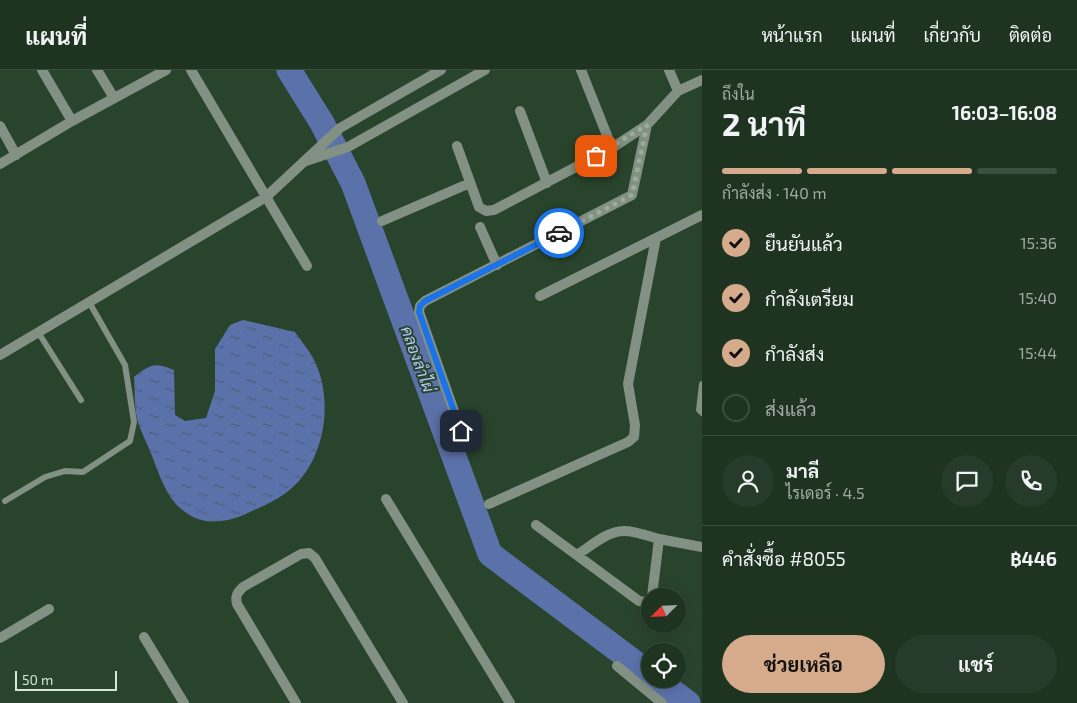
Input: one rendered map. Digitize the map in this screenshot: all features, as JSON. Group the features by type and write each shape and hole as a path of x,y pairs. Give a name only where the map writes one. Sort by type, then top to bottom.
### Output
{"street":[{"path":"42,70 72,121"},
{"path":"97,70 114,98"},
{"path":"0,164 72,121 166,70"},
{"path":"191,70 307,266"},
{"path":"0,355 266,197 340,128 441,70"},
{"path":"302,162 348,147 485,70"},
{"path":"581,70 612,148"},
{"path":"669,70 678,91"},
{"path":"457,146 479,207 486,211 494,210 612,148 647,125 678,91 702,80"},
{"path":"520,111 547,183"},
{"path":"461,431 419,312 420,306 425,301 632,195 647,125"},
{"path":"0,126 16,155"},
{"path":"382,221 470,183"},
{"path":"540,296 702,215"},
{"path":"480,226 497,265"},
{"path":"489,504 628,442 634,437 635,425 628,384 656,238"},
{"path":"386,499 510,703"},
{"path":"536,525 638,602 641,602"},
{"path":"577,555 606,535 624,530 702,547"},
{"path":"653,588 660,539"},
{"path":"296,703 237,604 236,595 243,587 301,554 310,553 315,558 403,703"},
{"path":"0,638 49,609"},
{"path":"144,637 184,703"},
{"path":"617,666 662,703"}],"lane":[{"path":"5,501 45,477 65,471 83,472 130,441 134,422 125,365 89,302"},
{"path":"38,332 81,400"},
{"path":"702,384 700,410 702,413"}],"water":[{"path":"243,320 295,332 310,353 320,375 325,407 324,424 315,455 308,470 293,487 263,506 234,518 217,521 200,520 192,517 178,506 172,500 163,484 138,422 135,406 134,377 145,369 157,365 174,370 175,415 185,421 206,418 215,391 215,349 230,325"}],"waterway":[{"name":"คลองลำไผ่","path":"289,70 322,123 353,183 490,554 641,667"},
{"name":"คลองลำไผ่","path":"668,688 688,703"}],"way so far":[{"path":"559,233 632,195 647,125 596,156"}],"route":[{"path":"461,431 419,312 420,306 425,301 559,233"}]}
